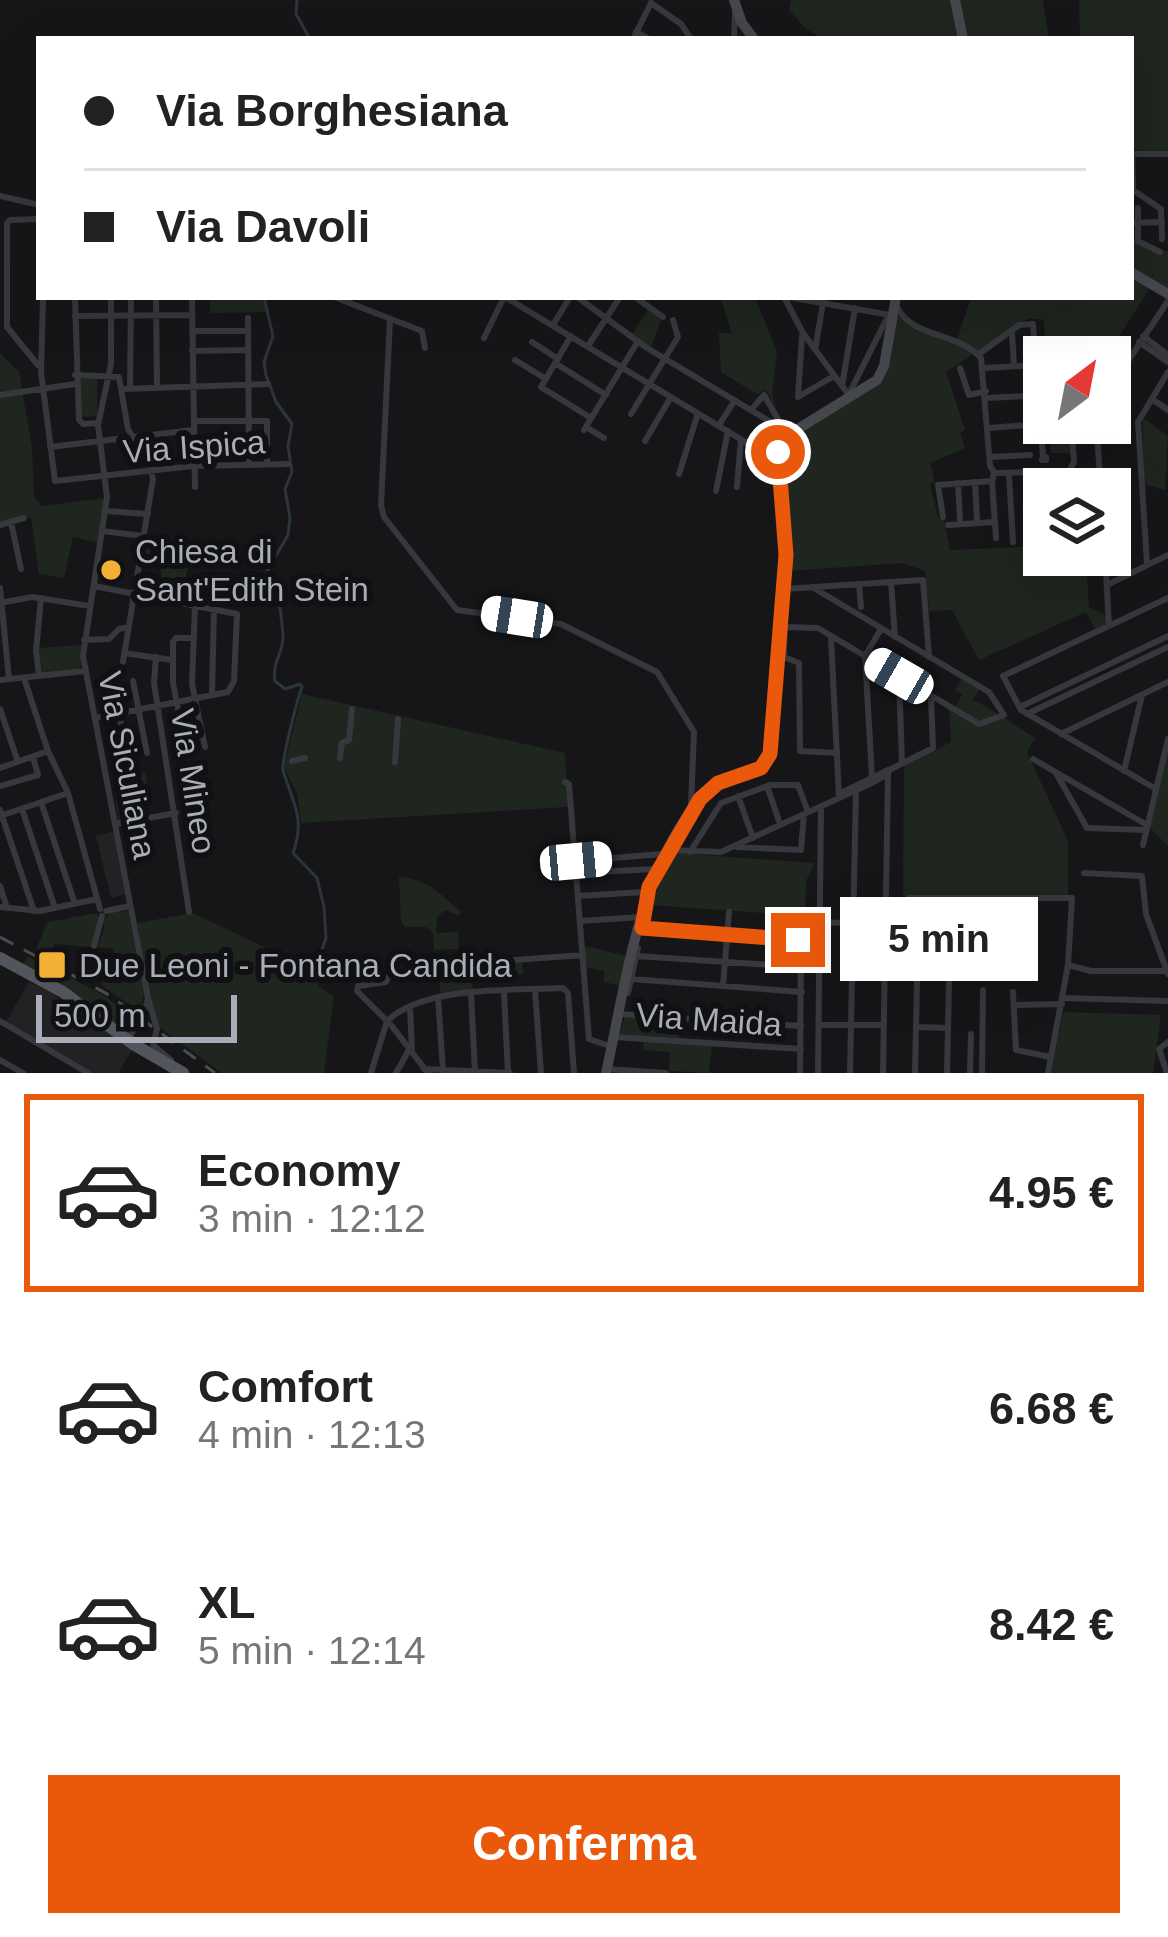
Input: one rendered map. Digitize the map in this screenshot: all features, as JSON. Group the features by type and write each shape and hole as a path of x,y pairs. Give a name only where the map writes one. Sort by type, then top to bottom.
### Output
{"main road":[{"path":"0,958 63,992 108,1026 133,1030 140,1048 187,1073"}],"street":[{"path":"955,0 962,36"},
{"path":"635,36 652,1 690,36"},
{"path":"734,36 735,4"},
{"path":"735,4 752,36"},
{"path":"1134,154 1168,154"},
{"path":"1134,192 1160,208 1162,239"},
{"path":"0,196 36,204"},
{"path":"1138,208 1134,223 1138,241 1160,252"},
{"path":"36,219 8,221 7,327 40,367"},
{"path":"1134,223 1162,222"},
{"path":"1131,355 1168,300 1134,274"},
{"path":"43,300 40,367 50,446 267,421 267,465"},
{"path":"75,300 79,421 98,423"},
{"name":"Via Siculiana","path":"111,300 110,374 98,423 105,511 84,640 85,671 151,1018 133,1030"},
{"path":"131,300 126,388 131,437 152,470 124,658 172,660"},
{"path":"156,300 157,386"},
{"path":"192,300 195,487"},
{"path":"342,300 422,331 425,348"},
{"path":"484,338 503,300"},
{"path":"510,300 777,461"},
{"path":"553,325 571,300"},
{"path":"578,300 769,421 754,447"},
{"path":"588,346 618,300"},
{"path":"642,300 663,317"},
{"path":"787,300 802,333 849,397"},
{"path":"815,350 824,300 915,326 966,344 979,354 985,368 996,538"},
{"path":"866,310 868,300"},
{"path":"837,754 800,752 799,663 784,656 786,543 779,442 786,433 879,378 896,300"},
{"path":"842,386 855,308"},
{"path":"75,316 192,315"},
{"path":"248,318 249,465"},
{"path":"390,319 384,517 457,610 560,624 657,672 694,732 691,814"},
{"path":"631,414 678,337 673,320"},
{"path":"849,397 894,321"},
{"path":"979,354 1030,322 1034,336"},
{"path":"192,331 248,331"},
{"path":"802,333 798,397 834,376"},
{"path":"1012,334 1014,367"},
{"path":"543,383 571,336"},
{"path":"1141,339 1168,358"},
{"path":"604,439 585,429 638,341"},
{"path":"532,343 606,395"},
{"path":"192,351 248,350"},
{"path":"514,360 591,418"},
{"path":"985,368 1023,366"},
{"path":"960,368 969,395 1023,396"},
{"path":"1147,565 1138,422 1168,372"},
{"path":"0,395 110,374 118,376 126,388"},
{"path":"126,388 268,384"},
{"path":"752,410 764,395 786,433"},
{"path":"645,441 670,397"},
{"path":"1152,399 1168,410"},
{"path":"718,425 735,400"},
{"path":"679,474 698,412"},
{"path":"988,428 1023,425"},
{"path":"716,491 728,431"},
{"path":"737,487 741,439"},
{"name":"Via Ispica","path":"50,446 55,481 193,466 288,464"},
{"path":"990,457 1030,455"},
{"path":"995,522 945,521 937,486 1023,474"},
{"path":"1009,475 1013,542"},
{"path":"975,482 977,520"},
{"path":"958,483 960,520"},
{"path":"105,511 148,514"},
{"path":"0,524 24,518"},
{"path":"10,522 21,569"},
{"path":"102,531 144,536"},
{"path":"1107,585 1168,555"},
{"path":"1106,576 1109,626"},
{"path":"786,589 923,580 929,657"},
{"path":"891,582 895,638"},
{"path":"859,584 861,607"},
{"path":"94,586 237,614 232,687 212,697 95,718"},
{"path":"785,627 812,626 981,724 1004,715 991,693 812,587"},
{"path":"0,588 4,679 85,671"},
{"path":"646,897 691,814 712,787 757,771 769,758 786,589"},
{"path":"39,675 36,651 41,598"},
{"path":"1,603 41,598 90,606"},
{"path":"1156,789 1018,708 1003,676 1168,598"},
{"path":"195,605 195,700 205,747"},
{"path":"212,697 214,609"},
{"path":"84,640 108,640 118,629 129,627"},
{"path":"872,777 865,656 881,629"},
{"path":"1027,714 1168,635"},
{"path":"831,636 839,796"},
{"path":"186,750 172,660 174,639 194,638"},
{"path":"1018,708 1168,647"},
{"path":"1131,653 1135,662"},
{"name":"Via Mineo","path":"156,658 158,706 189,912"},
{"path":"899,676 902,763"},
{"path":"23,678 68,793 102,912 94,946"},
{"path":"112,678 127,755"},
{"path":"133,681 147,753"},
{"path":"1061,734 1168,682"},
{"path":"1124,770 1142,695"},
{"path":"839,796 933,748 931,696"},
{"path":"0,709 19,762"},
{"path":"340,758 342,743 350,740 352,710"},
{"path":"395,762 398,719"},
{"path":"1143,845 1168,739"},
{"path":"0,768 48,751"},
{"path":"0,786 38,775 33,757"},
{"path":"292,761 305,758"},
{"path":"1033,759 1146,827"},
{"path":"576,861 670,851 714,854 888,772"},
{"path":"883,1073 888,772"},
{"path":"1055,772 1087,828 1146,827"},
{"path":"565,782 576,861 589,1039 613,1042"},
{"path":"690,852 719,804 767,786 798,784 806,813 801,850 733,847"},
{"path":"767,786 780,824"},
{"path":"850,1073 856,790"},
{"path":"34,911 1,814 68,793"},
{"path":"738,796 753,838"},
{"path":"40,802 75,904"},
{"path":"818,1073 821,806"},
{"path":"22,808 55,908"},
{"path":"115,824 176,813"},
{"path":"576,873 654,868 609,1071 666,1073"},
{"path":"1068,965 1093,971 1167,972 1146,912 1142,876 1084,873"},
{"path":"0,886 4,907 34,911 97,899"},
{"path":"578,896 646,897"},
{"path":"806,922 903,923 908,898 1073,899 1063,1001 1048,1073"},
{"path":"102,912 130,906"},
{"path":"723,986 729,912"},
{"path":"580,921 801,941 800,1073"},
{"path":"613,1042 640,923"},
{"path":"503,992 509,1073 426,1071 356,990 361,984 387,982 389,976 403,974 405,969 583,955"},
{"path":"634,956 802,967"},
{"path":"629,979 802,992"},
{"path":"915,1073 916,982"},
{"path":"947,1073 950,983"},
{"path":"371,1073 387,1021 410,1006 438,997 566,989 574,1073"},
{"path":"536,990 541,1073"},
{"path":"982,1073 983,990"},
{"path":"1013,992 1016,1050 1052,1057"},
{"path":"471,994 476,1072"},
{"path":"438,997 442,1070"},
{"path":"1014,1005 1168,1000"},
{"path":"396,1073 411,1052 410,1006"},
{"path":"621,1014 801,1027"},
{"path":"151,1018 155,1048 187,1073"},
{"path":"0,1022 88,1073"},
{"path":"819,1025 884,1025"},
{"path":"916,1027 948,1028"},
{"path":"970,1073 971,1034"},
{"name":"Via Maida","path":"613,1042 801,1049"},
{"path":"1167,1073 1159,1049 1168,1042"},
{"path":"0,1060 22,1073"}],"shaded area":[{"path":"791,0 951,0 959,36 818,36 789,10"},
{"path":"958,0 1043,0 1049,36 965,36"},
{"path":"1079,0 1168,0 1168,152 1134,150 1134,36 1080,36"},
{"path":"1134,238 1155,251 1168,251 1168,291 1134,271"},
{"path":"1134,278 1151,286 1119,336 1045,336 1044,320 1029,318 946,372 965,430 960,433 965,448 930,463 935,483 930,484 950,550 1023,547 1023,576 1087,576 1089,607 1107,616 1107,624 1095,629 1086,612 979,660 952,610 929,611 925,571 902,563 788,571 780,439 879,377 893,316 902,316 915,326 957,341 970,300 1134,300"},
{"path":"210,300 263,300 268,312 210,313"},
{"path":"721,300 756,300 777,352 772,394 776,408 766,390 757,394 721,372 719,333 732,333"},
{"path":"649,308 662,318 651,347 632,334"},
{"path":"0,353 19,372 32,448 34,496 41,506 105,498 100,543 73,537 64,578 39,574 31,517 0,525"},
{"path":"80,379 97,379 97,416 81,417"},
{"path":"1142,417 1168,436 1165,490 1144,484"},
{"path":"1051,444 1070,444 1070,453 1051,453"},
{"path":"146,540 193,545 184,584 161,578 160,560 142,558"},
{"path":"82,645 80,671 43,674 38,648"},
{"path":"962,679 981,687 973,700 1035,738 1027,752 1068,841 1068,895 903,896 904,766 951,742 949,706 954,709 962,695 955,690"},
{"path":"302,694 565,753 568,807 301,823 297,794 284,766"},
{"path":"1168,737 1168,846 1147,825"},
{"path":"145,772 148,786 135,789 140,817 118,822 113,774"},
{"path":"115,831 126,894 111,898 96,836"},
{"path":"674,853 815,863 806,881 805,916 649,905"},
{"path":"399,877 426,884 461,912 459,916 445,910 437,917 436,933 458,932 459,949 434,950 433,933 426,927 405,927"},
{"path":"908,900 948,901 948,935 920,935 919,926 907,927"},
{"path":"128,911 144,993 140,1012 101,985 115,957 113,949 97,947 104,920 111,912"},
{"path":"97,913 100,927 91,947 54,944 47,957 36,950 47,922"},
{"path":"193,913 316,972 319,987 334,996 324,1073 222,1073 155,1024 137,923"},
{"path":"584,946 628,956 621,986 604,982 604,971 586,967"},
{"path":"28,956 105,996 136,1020 120,1029 81,998 22,966"},
{"path":"522,962 523,974 472,978 473,991 440,993 440,980 467,978 466,966"},
{"path":"29,982 132,1050 118,1073 92,1073 5,1023"},
{"path":"1063,1012 1161,1015 1153,1073 1051,1073"},
{"path":"625,1016 663,1018 683,1040 619,1036"},
{"path":"644,1040 712,1045 709,1073 669,1071 670,1052 643,1050"}],"waterway":[{"path":"297,0 296,14 308,36"},
{"path":"265,300 273,336 264,362 266,375 276,402 292,424 288,446 292,472 285,489 288,535 265,575 272,600 280,607 282,627 275,681 285,689 302,687 283,770 298,819 293,853 317,878 324,907 326,938 319,969"}],"railway":[{"path":"0,937 45,961"},
{"path":"48,962 109,995 215,1073"}],"place":[{"name":"Chiesa di Sant'Edith Stein","path":"111,570"},
{"name":"Due Leoni - Fontana Candida","path":"52,965"}],"route":[{"path":"778,452 786,555 770,754 761,768 718,783 700,799 649,887 642,928 798,940"}]}
